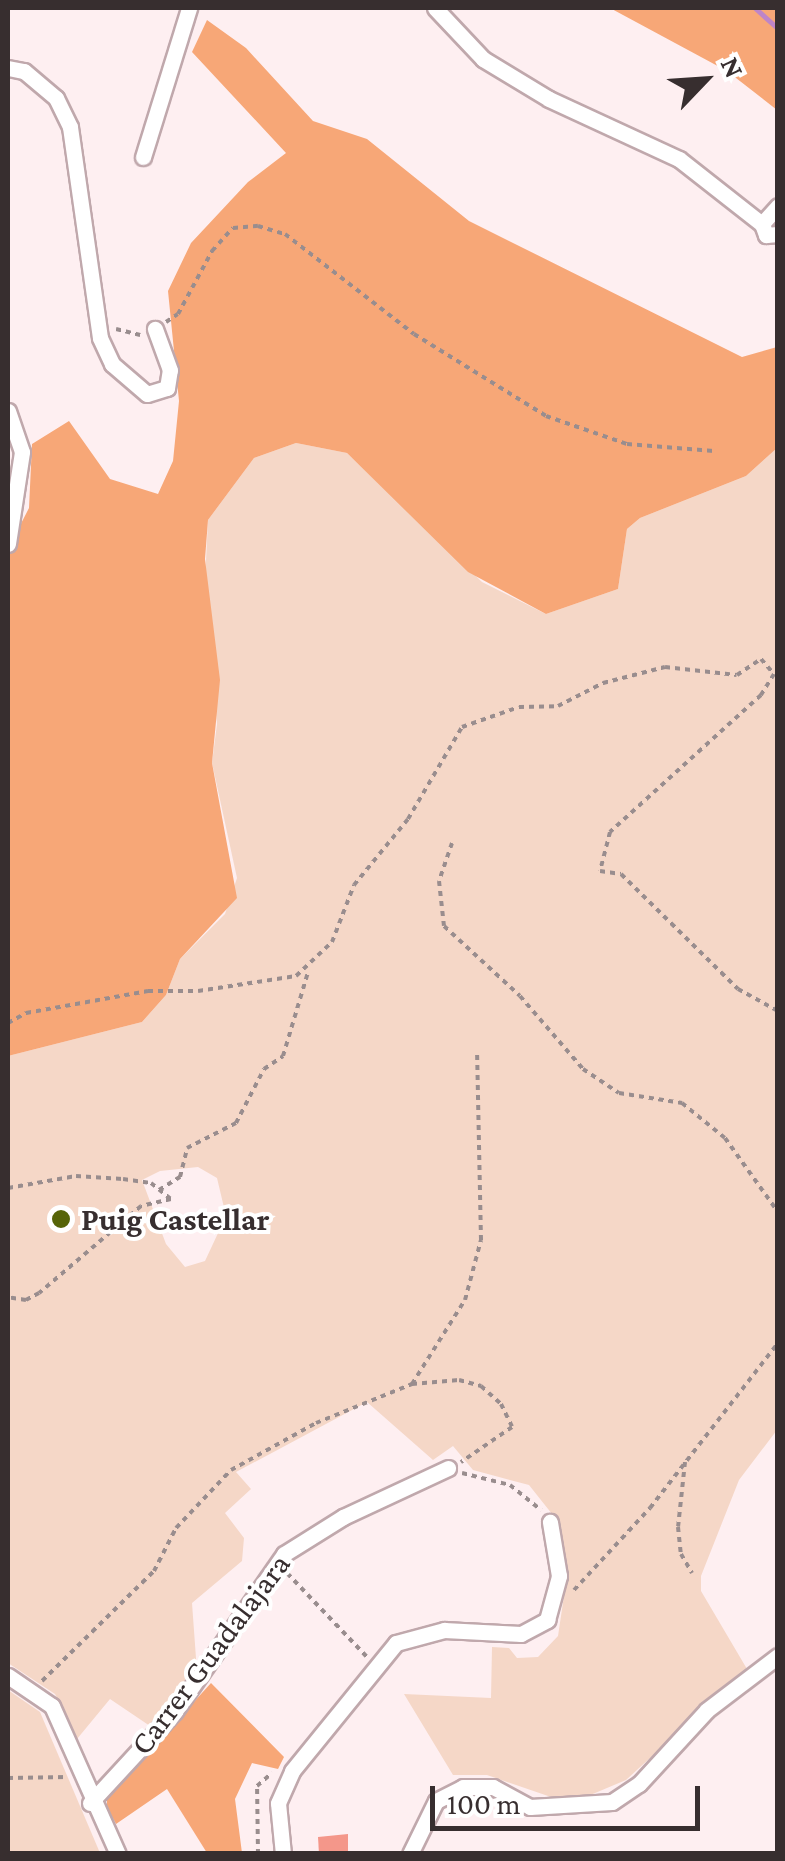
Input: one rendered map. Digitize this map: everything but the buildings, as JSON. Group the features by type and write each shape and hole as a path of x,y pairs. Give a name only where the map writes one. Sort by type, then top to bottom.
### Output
{"street":[{"path":"142,157 188,8"},
{"path":"435,8 483,59 549,98 679,159 762,224 766,235 778,234"},
{"path":"8,68 24,71 56,98 70,127 98,322 112,364 147,394 167,388 170,370 155,329"},
{"path":"762,224 778,206"},
{"path":"8,412 22,452 8,544"},
{"name":"Carrer Guadalajara","path":"90,1803 175,1711 292,1546 448,1468"},
{"path":"283,1854 278,1803 292,1770 396,1642 444,1630 521,1634 547,1620 559,1576 550,1522"},
{"path":"410,1854 436,1801 463,1787 494,1788 530,1807 612,1802 639,1784 707,1710 778,1656"},
{"path":"8,1676 34,1690 52,1706 90,1803 118,1854"}],"path":[{"path":"98,322 136,337 155,329 178,314 212,250 233,228 258,226 284,234 414,334 546,416 628,444 714,451"},
{"path":"159,1190 180,1177 186,1148 236,1123 264,1068 283,1056 309,969 332,942 354,884 408,819 462,727 518,708 558,706 604,683 664,666 737,676 761,659 774,674 762,695 610,832 600,871 622,874 738,990 778,1010"},
{"path":"452,843 439,881 444,926 520,996 583,1069 619,1093 682,1103 725,1138 778,1212"},
{"path":"8,1024 68,1005 148,991 198,991 309,969"},
{"path":"412,1384 466,1300 481,1240 477,1054"},
{"path":"8,1188 76,1176 151,1183 171,1199 141,1206 38,1293 26,1300 8,1297"},
{"path":"570,1595 685,1461 778,1343"},
{"path":"34,1690 154,1572 176,1528 231,1470 316,1423 412,1384 459,1380 480,1386 501,1404 512,1427 494,1445 448,1468"},
{"path":"8,1437 8,1468"},
{"path":"685,1461 678,1527 681,1554 692,1572"},
{"path":"448,1468 525,1492 550,1522"},
{"path":"286,1572 361,1651"},
{"path":"8,1778 78,1776"},
{"path":"254,1821 266,1821"}],"shaded area":[{"path":"610,8 777,8 777,110 727,71"},
{"path":"207,20 246,48 313,121 367,139 469,221 742,357 777,347 777,448 746,476 640,518 627,529 618,589 546,614 468,572 347,453 296,443 254,458 208,520 205,559 220,680 212,763 237,898 180,959 166,995 142,1022 8,1056 8,549 29,508 32,444 69,421 110,479 158,494 173,461 179,401 168,291 191,243 248,182 286,153 192,52"},
{"path":"296,443 347,453 482,582 546,614 618,589 627,529 640,518 746,476 777,448 777,1430 739,1480 701,1576 701,1591 747,1669 626,1780 588,1796 551,1797 487,1775 453,1775 404,1694 491,1698 492,1647 509,1648 517,1658 538,1657 558,1636 568,1569 556,1519 529,1485 473,1470 453,1446 433,1460 367,1402 236,1472 251,1489 225,1513 244,1538 242,1561 192,1603 197,1672 150,1726 110,1699 77,1739 55,1694 8,1663 8,1056 142,1022 166,995 180,959 225,914 237,878 212,763 217,724 205,581 208,520 254,458","holes":["198,1167 217,1178 226,1216 205,1261 185,1267 166,1244 142,1180 160,1171"]},
{"path":"211,1683 284,1757 278,1769 252,1763 235,1799 242,1853 207,1853 167,1789 116,1824 107,1807 107,1798"},
{"path":"8,1690 40,1712 100,1853 8,1853"}],"waterway":[{"path":"755,8 778,29"}],"place":[{"name":"Puig Castellar","path":"61,1219"}]}
